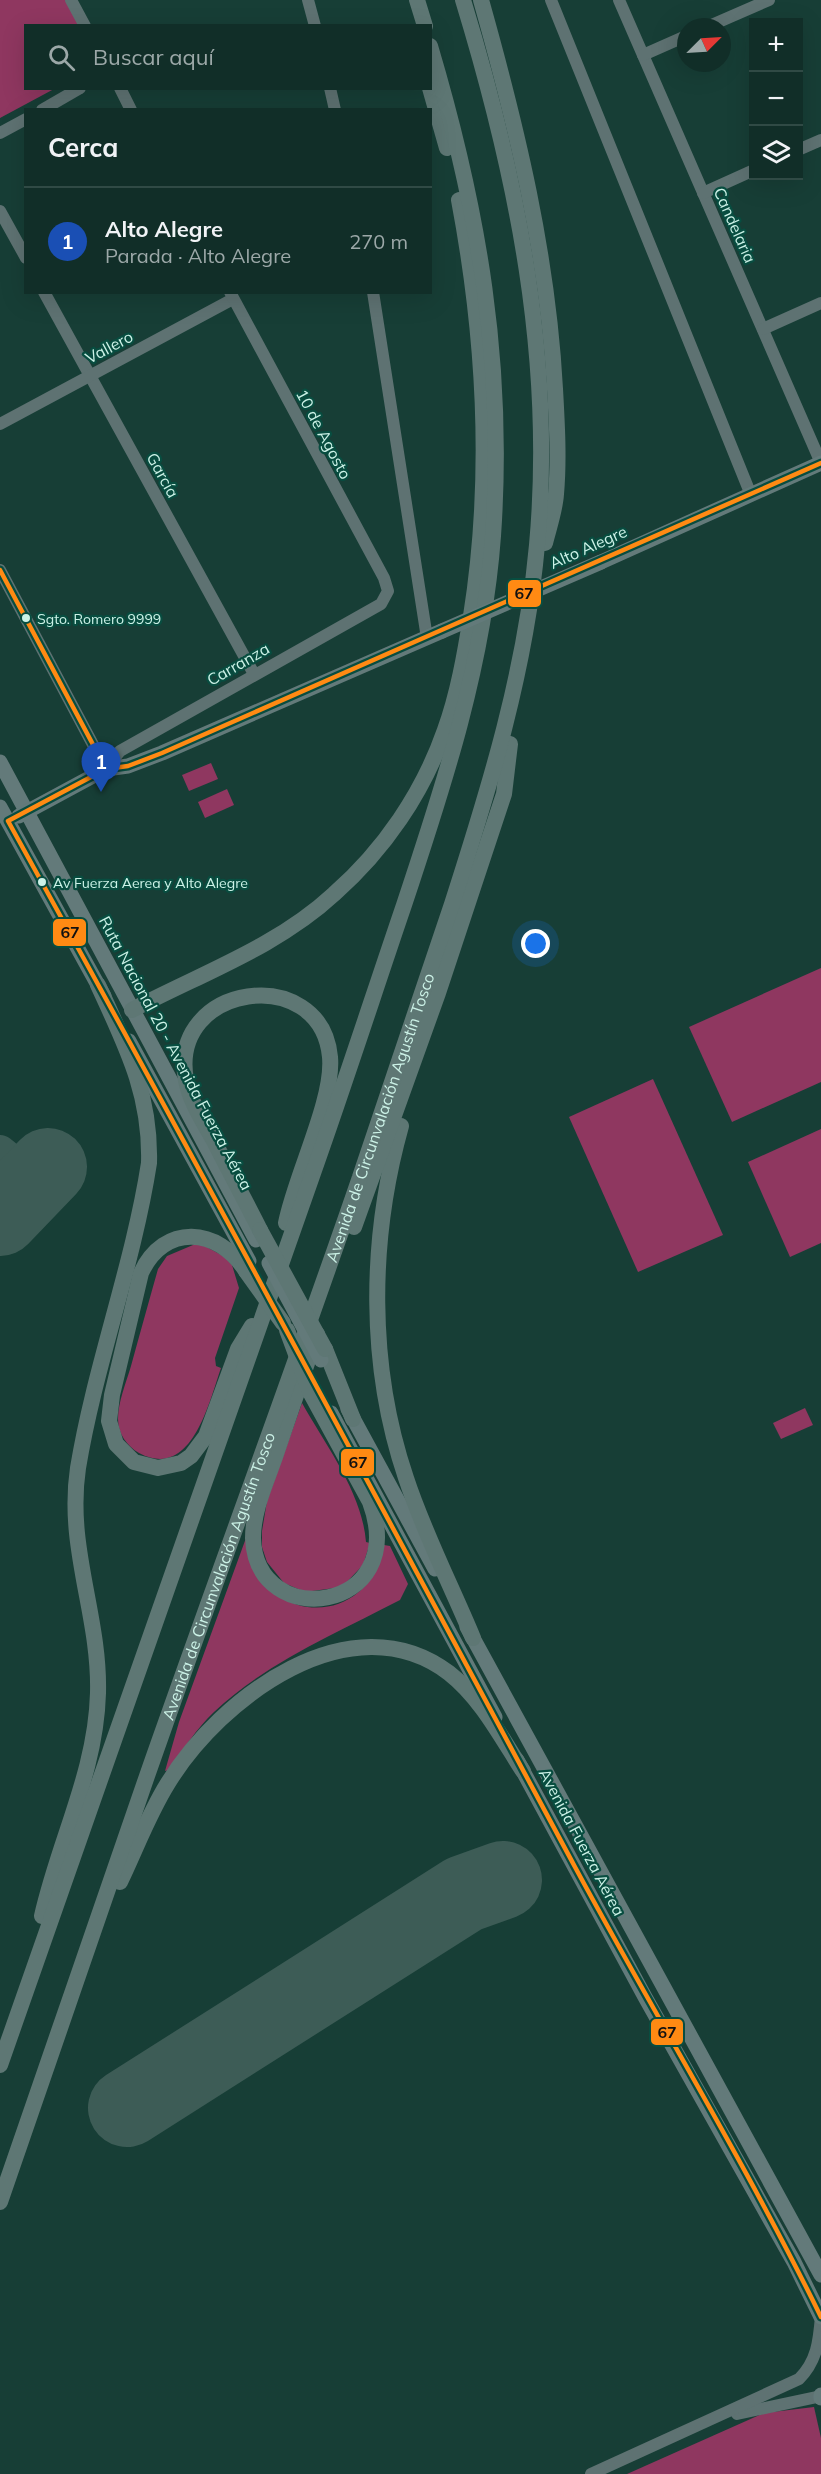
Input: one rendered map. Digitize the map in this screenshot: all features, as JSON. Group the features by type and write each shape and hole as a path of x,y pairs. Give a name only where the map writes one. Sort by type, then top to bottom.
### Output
{"highway":[{"path":"411,0 417,24"},
{"path":"417,0 423,24"},
{"name":"Avenida de Circunvalación Agustín Tosco","path":"0,2202 390,1091 489,787 521,661 528,620 540,492 538,355 531,285 514,189 485,73 463,0"},
{"path":"481,0 530,188 545,281 553,355 557,425 556,496 528,620"},
{"path":"0,2065 273,1288 432,819 474,670 493,540 497,425 491,332 470,197 432,54"},
{"path":"132,1010 273,938 333,895 379,848 403,815 423,780 445,730 461,671 475,588 484,482 484,427 482,357 469,255 455,180 431,90"},
{"path":"353,1419 323,1355 258,1235 193,1103 184,1066 190,1038 208,1014 234,998 262,994 283,999 302,1009 322,1032 330,1057 328,1090 291,1197 273,1288 238,1349 206,1436 191,1456 182,1463 158,1468 134,1462 123,1454 111,1433 109,1408 141,1274 146,1263 163,1245 185,1237 198,1237 218,1242 248,1266 285,1326 312,1387 370,1502 375,1515 378,1540 372,1564 356,1586 331,1599 316,1600 291,1595 270,1580 257,1560 254,1548 255,1520 340,1266 438,993 504,794 521,661"},
{"path":"22,1999 46,1894 81,1794 93,1746 98,1670 94,1631 77,1543 78,1469 149,1163 148,1119 142,1089 130,1054 98,985"},
{"path":"438,993 388,1177 378,1268 378,1329 385,1397 406,1478 473,1638"},
{"path":"90,1942 153,1809 168,1783 193,1749 226,1715 255,1691 311,1659 345,1649 372,1646 398,1648 433,1662 450,1674 473,1697 523,1771"}],"main road":[{"name":"Alto Alegre","path":"8,821 106,769 128,766 162,753 602,562 821,463"},
{"name":"Ruta Nacional 20 - Avenida Fuerza Aérea","path":"0,762 132,1010 258,1235"},
{"name":"Ruta Nacional 20 - Avenida Fuerza Aérea","path":"0,807 248,1266"},
{"name":"Avenida Fuerza Aérea","path":"312,1387 476,1678 633,1976 789,2253 821,2317"},
{"name":"Avenida Fuerza Aérea","path":"353,1419 821,2275"},
{"path":"633,1976 653,1965"}],"street":[{"path":"71,0 84,24"},
{"path":"308,0 314,24"},
{"path":"551,0 751,495"},
{"name":"Candelaria","path":"619,0 821,463"},
{"path":"728,18 769,0"},
{"path":"643,55 677,40"},
{"path":"45,108 77,90"},
{"path":"121,90 130,108"},
{"path":"330,90 335,108"},
{"path":"0,133 24,119"},
{"path":"803,148 821,140"},
{"path":"703,193 749,172"},
{"path":"0,211 24,254"},
{"name":"García","path":"45,294 254,674"},
{"path":"373,294 427,638"},
{"name":"Vallero","path":"0,424 231,296"},
{"name":"10 de Agosto","path":"231,296 384,578 388,591"},
{"path":"763,329 821,303"},
{"path":"0,570 106,769"},
{"name":"Carranza","path":"106,769 120,751 381,604 388,591"},
{"path":"591,2474 785,2387 806,2371 816,2354 821,2317"},
{"path":"715,2419 821,2396"}],"shaded area":[{"path":"0,0 66,0 79,24 24,24 24,90 52,90 0,118"},
{"path":"211,763 218,779 189,791 182,775"},
{"path":"227,789 234,805 205,818 198,802"},
{"path":"821,968 821,1082 732,1122 689,1027"},
{"path":"653,1079 723,1235 638,1272 569,1117"},
{"path":"821,1129 821,1243 790,1257 748,1162"},
{"path":"193,1245 203,1245 225,1257 232,1265 239,1288 215,1358 216,1366 221,1368 204,1417 185,1447 172,1456 157,1459 139,1453 124,1439 118,1424 119,1406 158,1269 167,1256"},
{"path":"302,1403 342,1470 358,1505 366,1542 370,1543 363,1565 342,1587 305,1592 284,1583 267,1562 262,1547 267,1501"},
{"path":"805,1408 813,1425 781,1439 773,1423"},
{"path":"246,1538 255,1567 270,1589 291,1602 314,1607 336,1604 357,1593 374,1573 384,1545 390,1546 408,1584 400,1600 280,1663 235,1694 207,1719 169,1770 165,1771 179,1722"},
{"path":"814,2407 821,2438 821,2474 627,2474 764,2413"}],"taxiway":[{"path":"0,1151 36,1180"}],"runway":[{"path":"0,1217 48,1167"},
{"path":"127,2108 464,1894 503,1880"}],"transit line":[{"name":"67","path":"821,463 162,753 128,766 106,769 8,821 222,1212 575,1867 732,2147 821,2317"},
{"name":"67","path":"0,570 106,769"}],"place":[{"name":"Sgto. Romero 9999","path":"26,618"},
{"name":"Alto Alegre","path":"101,792"},
{"name":"Av Fuerza Aerea y Alto Alegre","path":"42,882"}]}
